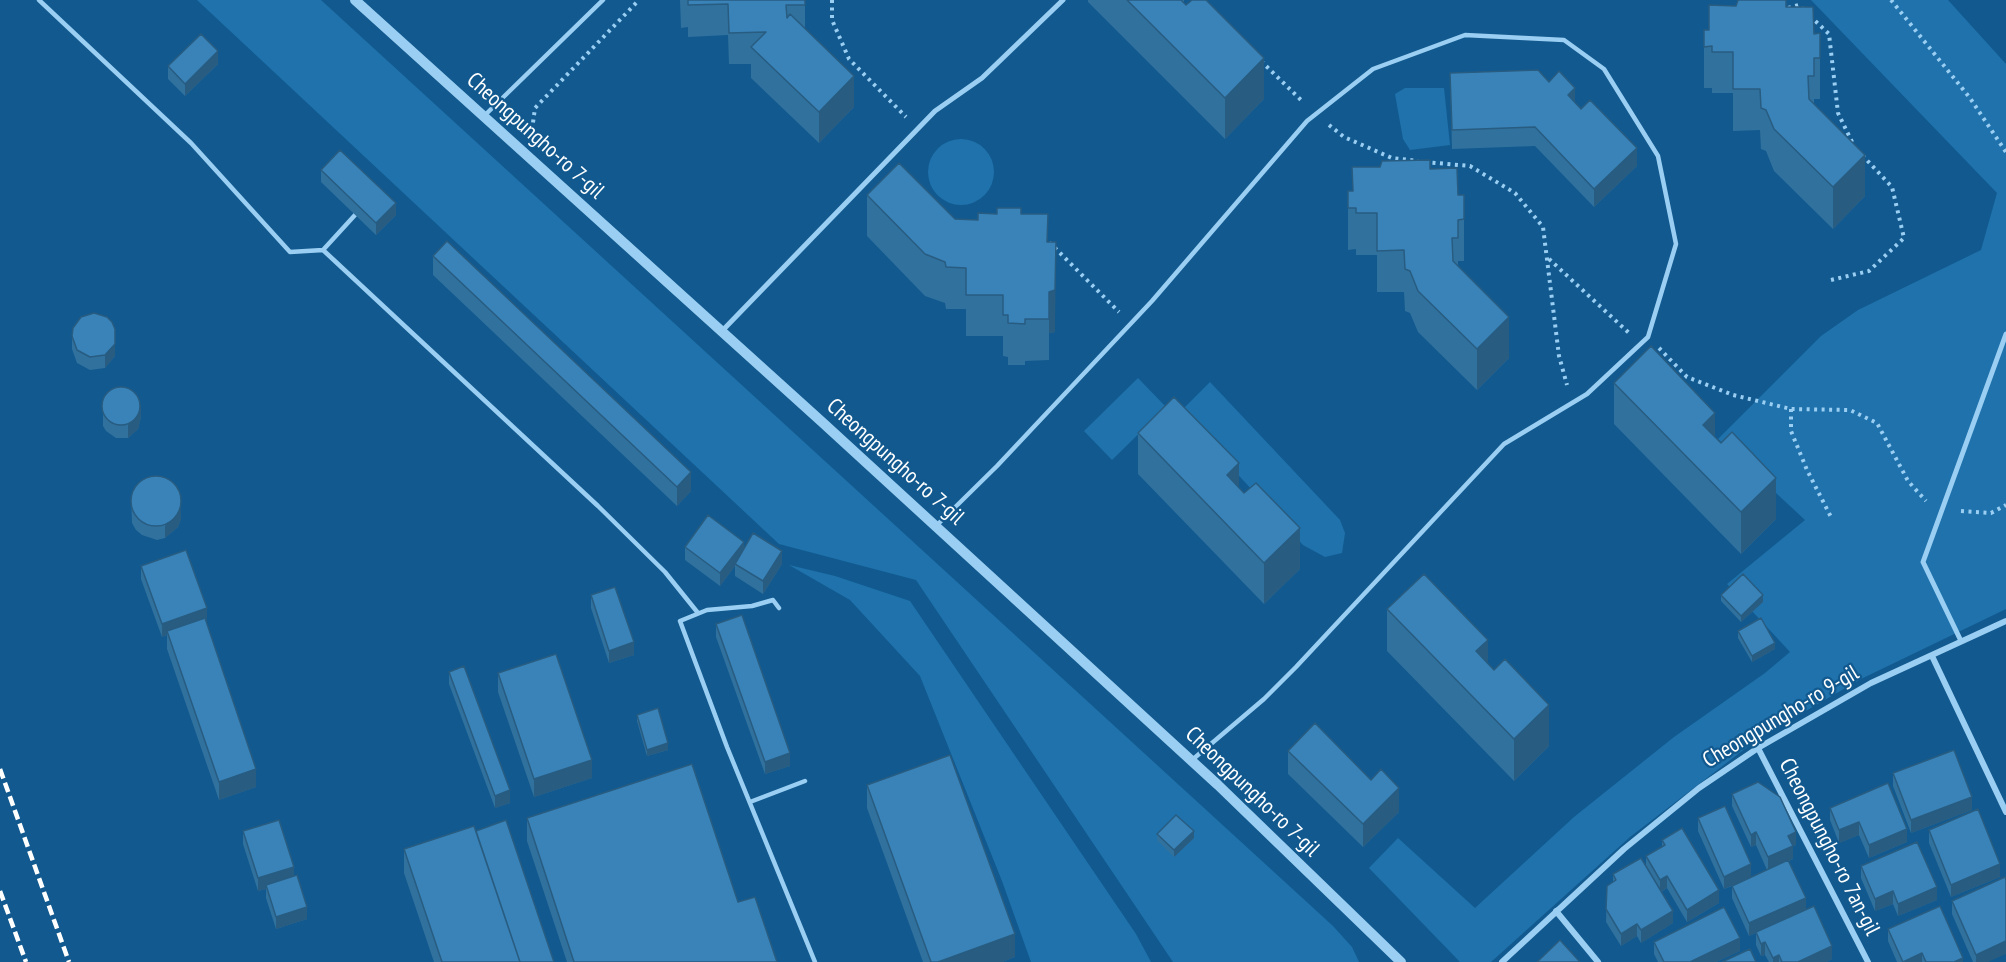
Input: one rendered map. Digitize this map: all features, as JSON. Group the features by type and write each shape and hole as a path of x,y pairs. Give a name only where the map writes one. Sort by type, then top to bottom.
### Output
{"street":[{"name":"Cheongpungho-ro 7-gil","path":"355,0 722,331 1191,760 1401,962"},
{"path":"722,331 935,111 982,78 1063,0"},
{"path":"1961,641 1923,562 2006,334"},
{"name":"Cheongpungho-ro 9-gil","path":"1502,962 1632,842 1699,788 1758,748 1871,683 2006,621"},
{"path":"1932,656 2006,812"},
{"name":"Cheongpungho-ro 7an-gil","path":"1758,748 1868,962"},
{"path":"1556,911 1598,962"}],"lane":[{"path":"39,0 191,143 290,252 323,250 355,215"},
{"path":"484,116 603,0"},
{"path":"936,526 997,466 1131,324 1307,121 1373,69 1465,35 1564,40 1604,69 1658,156 1676,244 1648,337 1587,394 1504,444 1296,667 1264,699 1191,760"},
{"path":"323,250 598,506 665,572 698,613"},
{"path":"779,608 773,600 752,606 707,610 680,621 815,962"},
{"path":"750,802 805,781"}],"path":[{"path":"532,130 535,108 639,0"},
{"path":"832,0 832,20 849,59 917,129"},
{"path":"1892,0 1970,98 2006,152"},
{"path":"1779,10 1799,5 1829,34 1838,113 1855,147"},
{"path":"1257,57 1315,114 1344,137 1392,158 1470,166 1515,193 1543,227 1559,356 1572,403"},
{"path":"1831,280 1869,271 1904,238 1892,187 1862,155"},
{"path":"1041,234 1131,324"},
{"path":"1548,257 1641,344"},
{"path":"1648,337 1687,377 1733,395 1791,409 1850,410 1876,423 1908,481 1930,506 1942,511 1991,513 2006,505"},
{"path":"1791,409 1791,431 1807,470 1831,517"}],"shaded area":[{"path":"197,0 321,0 1333,926 1352,947 1359,962 1173,962 916,580 779,544"},
{"path":"1811,0 1948,0 2006,64 2006,609 1861,679 1759,738 1630,837 1491,962 1460,962 1369,868 1398,838 1475,908 1574,817 1674,737 1765,673 1790,652 1727,584 1805,520 1718,439 1821,336 1858,310 1981,250 1997,193"},
{"path":"1405,88 1444,88 1450,145 1410,150 1403,139 1395,94"},
{"path":"961,139 973,142 984,149 991,160 994,172 991,184 984,195 973,202 961,205 949,202 938,195 931,184 928,172 931,160 938,149 949,142"},
{"path":"1138,378 1166,407 1112,460 1084,431"},
{"path":"1210,382 1340,520 1345,533 1342,553 1325,557 1303,545 1180,412"},
{"path":"789,565 835,576 910,601 1136,934 1151,962 1031,962 1002,881 920,676 850,600"}],"building":[{"path":"688,0 805,0 805,5 786,5 787,18 790,14 854,76 819,112 751,47 766,32 729,33 728,4 688,5"},
{"path":"1127,0 1181,0 1186,5 1192,0 1206,0 1264,58 1225,98"},
{"path":"1738,0 1786,0 1786,7 1813,7 1814,34 1820,33 1820,58 1814,58 1814,76 1808,76 1809,99 1865,155 1833,187 1774,129 1766,110 1761,108 1760,89 1733,89 1733,52 1712,52 1712,46 1704,47 1704,30 1709,30 1709,5 1736,6"},
{"path":"201,34 218,51 185,84 168,66"},
{"path":"1538,70 1549,82 1559,71 1575,88 1568,95 1581,109 1590,100 1637,148 1594,189 1535,127 1452,130 1450,73"},
{"path":"340,150 396,203 376,223 321,170"},
{"path":"1430,160 1430,169 1457,168 1458,195 1464,195 1464,219 1458,220 1458,238 1452,238 1453,261 1509,317 1477,349 1418,291 1410,271 1405,269 1404,250 1377,251 1377,213 1356,213 1356,208 1348,208 1348,191 1353,191 1352,167 1380,167 1382,161"},
{"path":"899,163 955,219 978,220 978,213 997,214 997,208 1021,208 1021,214 1048,214 1047,242 1056,242 1055,290 1049,292 1049,319 1025,319 1025,324 1008,323 1008,315 1003,315 1003,295 966,295 966,268 946,267 945,262 925,254 867,195"},
{"path":"447,241 691,472 677,487 433,256"},
{"path":"94,313 107,317 112,322 115,329 115,344 105,355 90,357 77,350 72,336 73,328 81,317"},
{"path":"1651,346 1715,413 1703,425 1721,443 1732,432 1776,478 1741,512 1614,383"},
{"path":"121,387 134,393 140,406 134,419 121,425 108,419 102,406 108,393"},
{"path":"1174,397 1239,463 1227,475 1244,493 1256,483 1300,528 1264,563 1138,433"},
{"path":"151,476 161,476 174,483 181,496 181,506 174,519 161,526 151,526 142,522 135,515 131,506 131,496 135,487 142,480"},
{"path":"708,515 744,542 720,573 685,547"},
{"path":"753,533 782,551 763,581 735,564"},
{"path":"186,550 207,608 162,624 141,566"},
{"path":"1424,574 1488,640 1476,651 1494,670 1505,659 1549,705 1514,739 1387,609"},
{"path":"1743,574 1763,595 1741,616 1721,595"},
{"path":"615,587 634,642 609,651 591,595"},
{"path":"742,615 790,753 765,762 716,624"},
{"path":"205,618 256,769 219,782 167,631"},
{"path":"1761,618 1775,643 1752,656 1738,631"},
{"path":"556,654 592,760 534,779 498,673"},
{"path":"464,666 510,790 495,796 449,672"},
{"path":"658,708 668,743 647,750 637,715"},
{"path":"1315,723 1371,780 1381,769 1399,788 1363,824 1288,751"},
{"path":"1954,750 1972,797 1911,820 1893,773"},
{"path":"950,755 1015,934 938,962 931,962 867,785"},
{"path":"692,764 738,902 755,897 777,962 574,962 527,818"},
{"path":"1758,782 1780,797 1796,832 1788,836 1793,846 1768,857 1756,832 1751,835 1732,794"},
{"path":"1888,783 1907,829 1869,845 1859,822 1839,830 1830,808"},
{"path":"1725,806 1751,864 1724,877 1698,818"},
{"path":"1978,809 2000,864 1951,885 1929,830"},
{"path":"1176,815 1194,831 1174,850 1157,834"},
{"path":"279,820 294,867 258,878 243,831"},
{"path":"506,820 554,962 520,962 476,831"},
{"path":"474,826 520,962 442,962 404,849"},
{"path":"1682,828 1719,890 1687,910 1667,876 1660,880 1646,856 1665,845 1662,840"},
{"path":"1917,842 1937,887 1898,904 1893,891 1875,899 1861,866"},
{"path":"1641,858 1673,911 1641,930 1637,924 1621,934 1606,909 1607,886 1616,880 1613,874"},
{"path":"1788,860 1806,898 1749,923 1732,886"},
{"path":"297,875 307,907 276,917 266,885"},
{"path":"2005,877 2006,941 1976,955 1952,901"},
{"path":"1814,906 1832,946 1798,962 1782,962 1779,955 1773,958 1765,942 1761,944 1756,932"},
{"path":"1940,906 1963,958 1954,962 1926,962 1922,953 1903,962 1888,929"},
{"path":"1724,907 1740,938 1690,962 1664,962 1654,942"},
{"path":"1560,940 1580,962 1537,962"},
{"path":"1750,949 1756,962 1722,962"}],"railway":[{"path":"0,769 69,962"},
{"path":"0,891 26,962"}]}
